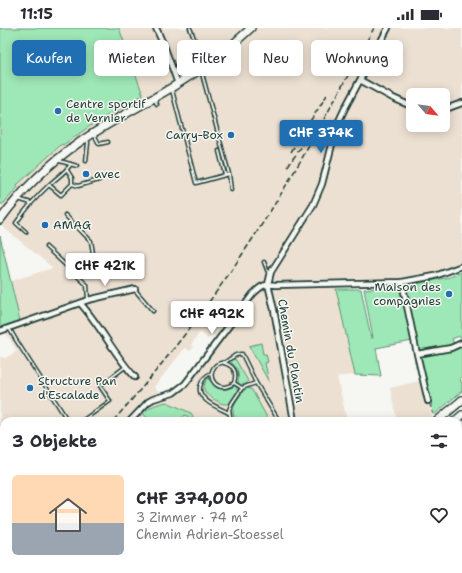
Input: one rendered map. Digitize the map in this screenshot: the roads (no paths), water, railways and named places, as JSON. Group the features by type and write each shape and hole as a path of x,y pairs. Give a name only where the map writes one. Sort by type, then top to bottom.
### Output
{"main road":[{"path":"238,40 251,28"},
{"path":"1,217 36,179 57,160 90,135 155,101 190,76"},
{"path":"436,417 462,400"}],"street":[{"path":"156,28 165,48 175,86"},
{"path":"268,284 271,272 318,194 337,124 388,28"},
{"path":"360,80 406,104"},
{"path":"450,107 462,103"},
{"path":"134,417 148,402 173,393 185,384 253,294 260,287 268,284 402,282 435,276 462,266"},
{"path":"402,282 428,401"},
{"name":"Chemin du Plantin","path":"268,284 293,417"},
{"path":"0,331 24,324 88,300 135,289"},
{"path":"80,303 88,312 125,367 135,377"},
{"path":"417,354 451,348 462,343"}],"lane":[{"path":"190,28 194,40"},
{"path":"204,76 229,174 231,190"},
{"path":"175,86 196,183 229,174"},
{"path":"90,135 99,144 108,142"},
{"path":"86,161 90,135"},
{"path":"219,151 225,175"},
{"path":"57,160 77,166"},
{"path":"26,232 16,223 31,203 67,170 71,164"},
{"path":"49,185 61,195 72,184 72,178 67,170"},
{"path":"72,184 78,186 99,180"},
{"path":"17,199 31,203"},
{"path":"65,215 91,241 94,260 79,277"},
{"path":"46,247 87,285 88,300"},
{"path":"264,262 269,276"},
{"path":"135,289 153,311"},
{"path":"9,328 65,417"},
{"path":"224,363 233,356 242,354 256,383 277,417"},
{"path":"212,372 212,379 217,385 225,387 234,382 234,368 228,364 219,363 201,382 200,387 200,392 203,397 210,403 229,413"},
{"path":"88,417 110,401 100,386 125,367"},
{"path":"234,382 242,388"},
{"path":"230,417 229,410 242,388 256,383"}],"tram line":[{"path":"449,417 462,406"}],"railway":[{"path":"117,417 177,345 253,238 324,120 374,28"},
{"path":"291,152 327,95"},
{"path":"287,167 310,135"}],"place":[{"name":"Centre sportif de Vernier","path":"58,111"},
{"name":"Carry-Box","path":"231,135"},
{"name":"avec","path":"86,174"},
{"name":"AMAG","path":"45,225"},
{"name":"Maison des compagnies","path":"449,294"},
{"name":"Structure Pan d'Escalade","path":"30,388"}]}
